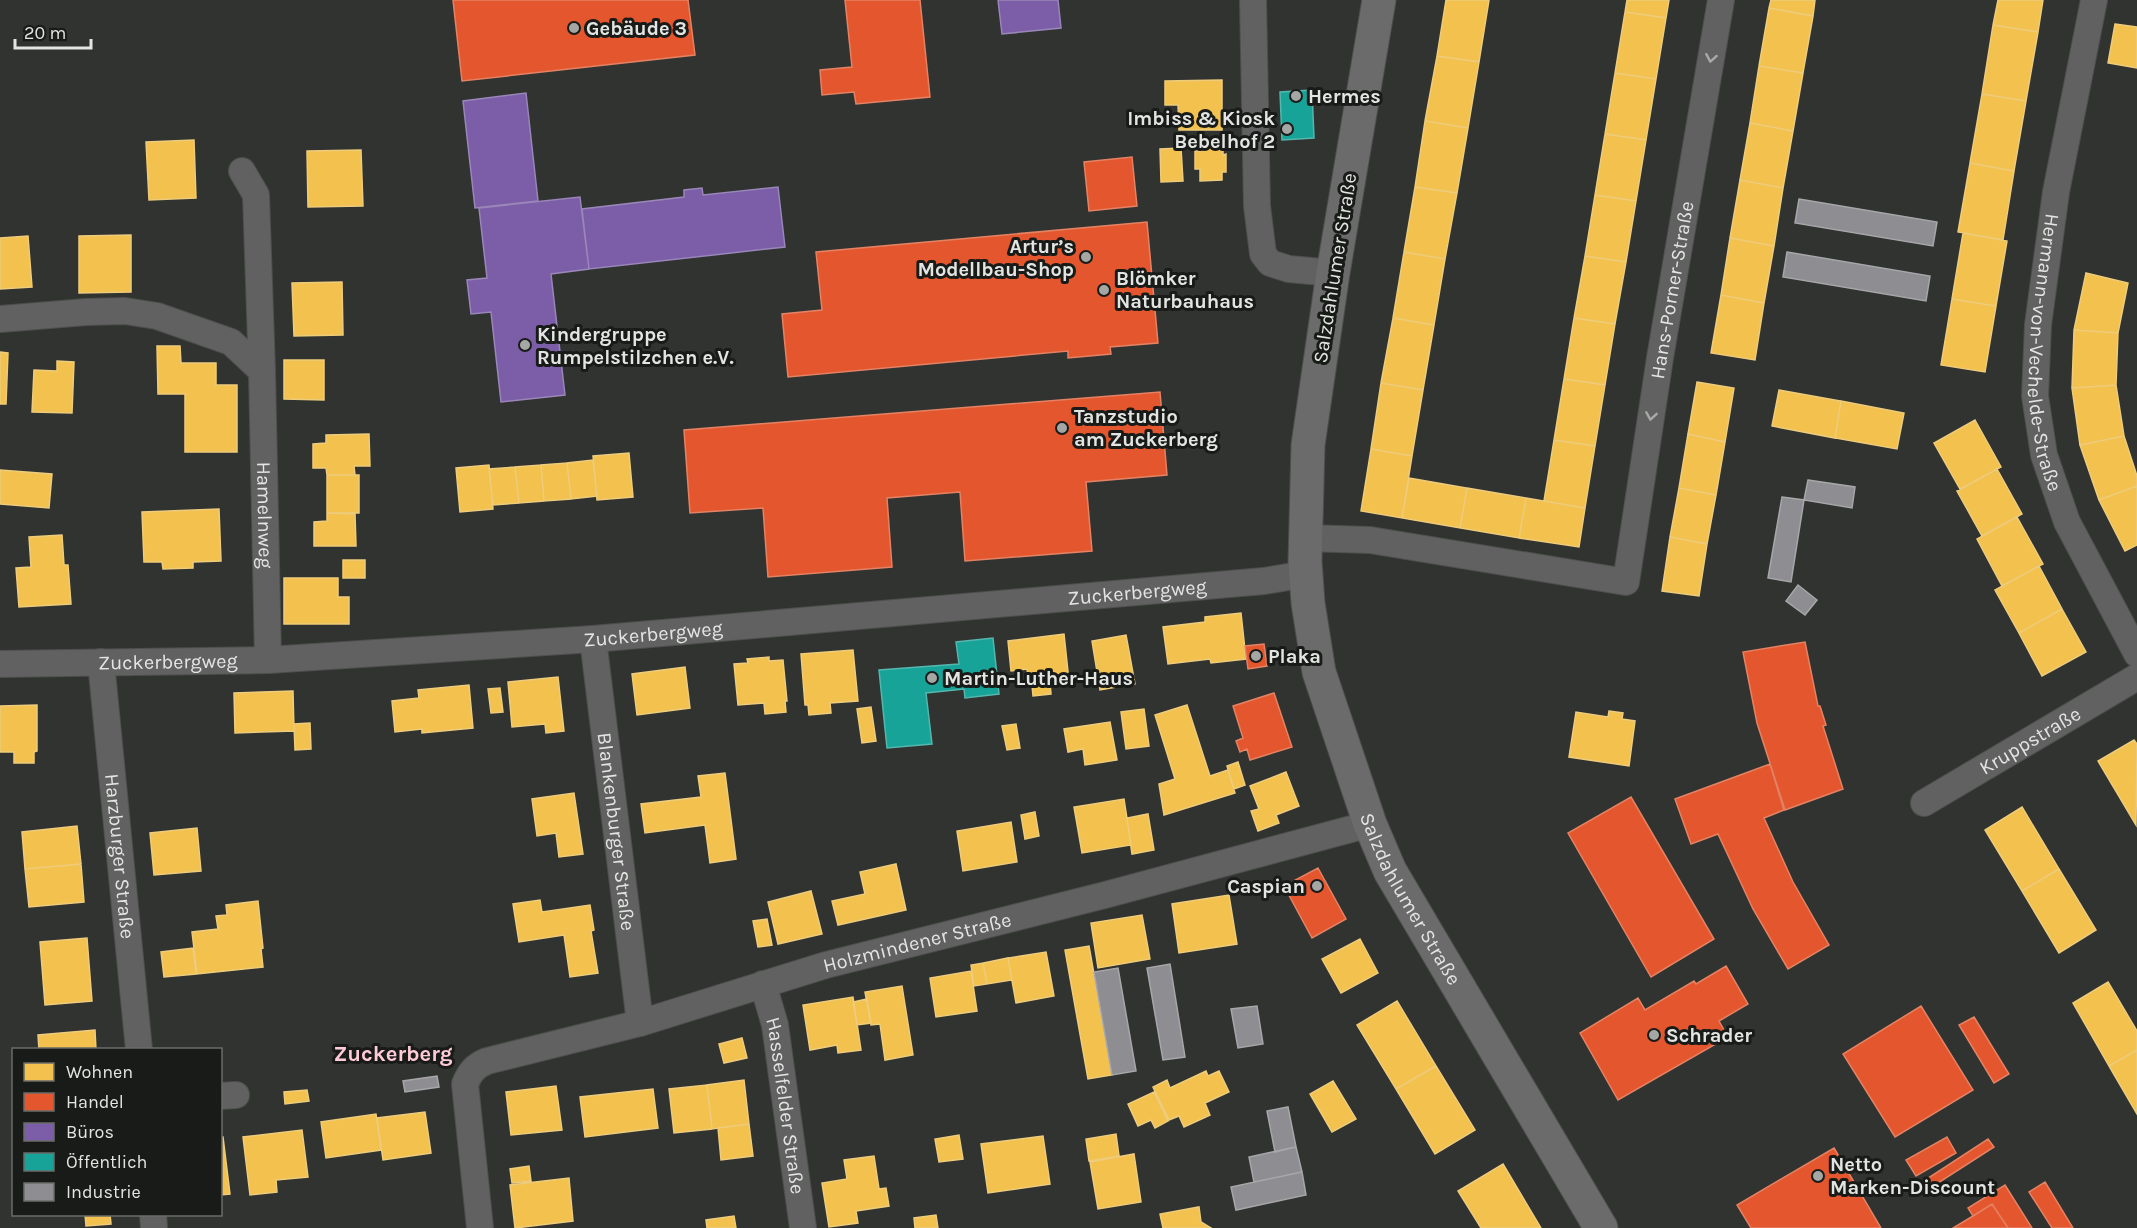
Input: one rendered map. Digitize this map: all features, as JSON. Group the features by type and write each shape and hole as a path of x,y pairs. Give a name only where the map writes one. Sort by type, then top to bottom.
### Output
{"main road":[{"name":"Salzdahlumer Straße","path":"1379,0 1333,273 1308,445 1306,574 1319,672 1370,824 1390,872 1601,1228"}],"street":[{"path":"1253,0 1257,206 1263,254 1270,263 1289,269 1333,273"},
{"name":"Hans-Porner-Straße","path":"1305,538 1370,540 1626,582 1661,347 1721,0"},
{"name":"Hermann-von-Vechelde-Straße","path":"2094,0 2056,192 2038,325 2035,396 2044,455 2067,522 2137,654"},
{"name":"Hamelnweg","path":"242,171 256,195 268,660"},
{"path":"0,319 125,311 157,316 231,342 262,371"},
{"name":"Zuckerbergweg","path":"0,664 268,660 593,639 1264,580 1306,574"},
{"name":"Blankenburger Straße","path":"593,639 640,1023"},
{"name":"Harzburger Straße","path":"101,662 139,1048"},
{"name":"Kruppstraße","path":"1924,803 2137,677"},
{"name":"Holzmindener Straße","path":"480,1228 465,1084 469,1074 476,1066 487,1061 640,1023 826,965 1127,889 1370,824"},
{"name":"Hasselfelder Straße","path":"763,984 775,1025 803,1228"}],"building: Wohnen":[{"path":"1446,0 1489,0 1479,62 1437,56"},
{"path":"1627,0 1669,0 1666,18 1625,12"},
{"path":"1771,0 1815,0 1813,16 1769,8"},
{"path":"1998,0 2043,0 2038,32 1993,25"},
{"path":"1769,8 1813,16 1803,73 1759,66"},
{"path":"1625,12 1666,18 1656,79 1615,73"},
{"path":"2115,24 2137,27 2137,68 2108,63"},
{"path":"1993,25 2038,32 2026,101 1982,94"},
{"path":"1437,56 1479,62 1468,128 1425,121"},
{"path":"1759,66 1803,73 1793,131 1750,123"},
{"path":"1615,73 1656,79 1646,140 1605,134"},
{"path":"1222,80 1222,130 1179,130 1178,105 1165,105 1165,81"},
{"path":"1982,94 2026,101 2014,171 1970,163"},
{"path":"1425,121 1468,128 1457,193 1415,187"},
{"path":"1750,123 1793,131 1783,188 1740,180"},
{"path":"1605,134 1646,140 1636,201 1595,195"},
{"path":"194,140 196,198 149,200 146,142"},
{"path":"1200,144 1223,144 1223,155 1226,154 1226,172 1222,172 1222,180 1200,181 1200,169 1195,169 1195,151 1200,151"},
{"path":"1181,148 1183,181 1161,182 1160,149"},
{"path":"361,150 363,206 308,207 307,151"},
{"path":"1970,163 2014,171 2003,240 1958,232"},
{"path":"1740,180 1783,188 1774,246 1730,238"},
{"path":"1415,187 1457,193 1445,259 1404,252"},
{"path":"1595,195 1636,201 1626,262 1585,256"},
{"path":"1963,233 2007,241 1996,306 1952,299"},
{"path":"131,235 131,292 79,293 79,236"},
{"path":"28,236 32,287 0,289 0,238"},
{"path":"1730,238 1774,246 1764,303 1721,295"},
{"path":"1404,252 1445,259 1434,325 1393,318"},
{"path":"1585,256 1626,262 1615,324 1574,318"},
{"path":"2086,273 2128,283 2118,333 2074,330"},
{"path":"342,282 343,335 294,336 292,283"},
{"path":"1721,295 1764,303 1755,360 1711,353"},
{"path":"1952,299 1996,306 1985,372 1941,365"},
{"path":"1393,318 1434,325 1423,390 1381,383"},
{"path":"1574,318 1615,324 1605,385 1564,379"},
{"path":"2074,330 2118,333 2116,385 2072,388"},
{"path":"157,346 180,346 181,363 216,363 216,385 237,385 237,452 185,452 185,394 158,394"},
{"path":"0,352 8,353 6,404 0,404"},
{"path":"284,360 324,360 324,400 284,399"},
{"path":"57,361 74,362 72,413 32,412 34,370 57,371"},
{"path":"1564,379 1605,385 1595,446 1554,440"},
{"path":"1697,382 1734,388 1725,442 1688,434"},
{"path":"1381,383 1423,390 1412,456 1371,449"},
{"path":"2116,385 2124,436 2080,445 2072,388"},
{"path":"1779,390 1841,401 1835,438 1772,426"},
{"path":"1841,401 1904,413 1897,449 1835,438"},
{"path":"1975,420 2001,467 1960,489 1934,443"},
{"path":"369,434 370,466 354,466 355,475 327,475 326,468 313,468 313,444 326,443 326,435"},
{"path":"1688,434 1725,442 1716,495 1679,488"},
{"path":"2124,436 2137,476 2137,486 2099,500 2080,445"},
{"path":"1554,440 1595,446 1585,508 1544,501"},
{"path":"1371,449 1412,456 1402,518 1361,511"},
{"path":"629,453 633,497 597,500 593,456"},
{"path":"593,460 597,496 571,499 567,463"},
{"path":"567,463 571,499 544,501 541,465"},
{"path":"489,465 493,509 460,512 456,468"},
{"path":"541,465 544,501 519,503 515,467"},
{"path":"515,467 519,503 493,505 489,469"},
{"path":"1997,469 2022,514 1982,536 1957,491"},
{"path":"0,470 52,474 49,508 0,504"},
{"path":"327,475 359,475 359,513 327,513"},
{"path":"1409,478 1467,488 1460,528 1402,518"},
{"path":"2137,486 2137,545 2125,551 2099,500"},
{"path":"1467,488 1526,498 1519,538 1460,528"},
{"path":"1679,488 1716,495 1707,544 1670,537"},
{"path":"1526,498 1585,508 1579,547 1519,538"},
{"path":"219,509 221,561 193,562 193,568 163,569 162,562 144,562 142,512"},
{"path":"327,513 355,514 356,546 314,546 314,522 327,521"},
{"path":"2017,517 2043,564 2002,586 1977,539"},
{"path":"62,535 64,565 68,565 71,604 19,607 16,568 31,567 29,537"},
{"path":"1670,537 1707,544 1699,596 1662,591"},
{"path":"343,560 365,560 365,578 343,578"},
{"path":"2039,566 2062,609 2019,633 1995,590"},
{"path":"284,578 338,578 338,597 349,597 349,624 284,624"},
{"path":"2062,609 2086,652 2042,676 2019,633"},
{"path":"1241,613 1246,659 1211,663 1210,659 1168,664 1163,627 1205,622 1205,617"},
{"path":"1064,634 1069,681 1050,683 1051,694 1033,696 1027,669 1011,671 1008,641"},
{"path":"1126,635 1135,684 1100,690 1092,641"},
{"path":"853,650 858,701 830,703 831,713 809,715 808,705 805,705 801,654"},
{"path":"769,657 769,661 783,660 786,712 765,714 764,703 738,705 734,664 748,663 747,659"},
{"path":"685,667 690,708 637,715 632,674"},
{"path":"558,677 564,731 546,733 545,724 512,727 508,682"},
{"path":"469,685 473,728 422,733 422,729 395,732 392,701 419,698 418,690"},
{"path":"500,688 503,712 491,713 488,689"},
{"path":"293,691 294,731 235,733 234,693"},
{"path":"37,705 37,751 34,752 34,763 14,763 14,752 0,752 0,706"},
{"path":"1187,705 1210,776 1228,770 1235,793 1164,815 1159,784 1175,779 1155,715"},
{"path":"871,707 876,741 862,743 857,709"},
{"path":"1144,709 1149,746 1126,749 1121,712"},
{"path":"1609,711 1623,713 1622,719 1635,721 1629,766 1569,757 1576,712 1608,717"},
{"path":"1110,722 1117,760 1085,765 1083,749 1068,752 1064,729"},
{"path":"310,723 311,749 295,750 294,724"},
{"path":"1016,724 1020,748 1007,750 1002,726"},
{"path":"2134,740 2137,744 2136,825 2098,761"},
{"path":"1238,762 1245,785 1234,789 1227,766"},
{"path":"1286,772 1299,806 1276,815 1279,823 1258,831 1251,811 1259,809 1250,786"},
{"path":"725,773 736,859 710,863 705,825 645,833 641,804 701,797 698,776"},
{"path":"574,793 583,854 559,857 556,833 537,836 532,799"},
{"path":"1124,799 1131,845 1082,853 1074,807"},
{"path":"2022,807 2059,869 2022,891 1985,830"},
{"path":"1035,812 1039,836 1025,839 1021,815"},
{"path":"1148,814 1154,850 1132,854 1127,818"},
{"path":"1011,822 1017,862 963,871 957,831"},
{"path":"77,826 81,864 25,869 22,832"},
{"path":"197,828 201,871 154,875 150,833"},
{"path":"81,864 84,902 29,907 25,869"},
{"path":"896,864 906,910 838,925 832,901 865,894 860,872"},
{"path":"2059,869 2096,930 2059,953 2022,891"},
{"path":"811,891 822,934 778,944 768,902"},
{"path":"1229,895 1237,944 1179,953 1172,904"},
{"path":"540,900 542,912 590,905 594,930 591,931 598,973 570,977 564,935 519,942 513,904"},
{"path":"258,901 263,967 197,974 192,932 218,929 216,916 227,915 226,905"},
{"path":"1142,915 1150,959 1098,968 1091,923"},
{"path":"767,919 772,945 758,947 753,921"},
{"path":"87,938 92,1001 45,1005 40,942"},
{"path":"1360,939 1378,973 1341,993 1322,959"},
{"path":"1089,946 1112,1075 1088,1079 1065,950"},
{"path":"193,948 196,974 164,977 161,952"},
{"path":"1046,952 1054,996 1016,1003 1008,958"},
{"path":"1008,958 1012,980 987,984 983,963"},
{"path":"983,963 987,984 974,986 971,965"},
{"path":"971,971 977,1011 936,1017 930,978"},
{"path":"2108,982 2137,1031 2137,1050 2109,1066 2073,1003"},
{"path":"902,986 913,1055 885,1060 880,1024 871,1025 865,992"},
{"path":"853,997 861,1050 838,1053 837,1045 810,1050 803,1005"},
{"path":"867,999 871,1023 857,1025 853,1002"},
{"path":"1397,1001 1436,1066 1396,1089 1357,1025"},
{"path":"95,1030 96,1048 39,1048 38,1035"},
{"path":"742,1038 747,1058 724,1063 719,1044"},
{"path":"2137,1050 2137,1114 2109,1066"},
{"path":"1436,1066 1475,1130 1435,1154 1396,1089"},
{"path":"1206,1071 1208,1076 1219,1071 1229,1092 1205,1103 1210,1115 1184,1127 1179,1116 1169,1120 1153,1087 1167,1080 1170,1088"},
{"path":"744,1080 749,1124 712,1129 707,1085"},
{"path":"1333,1081 1356,1119 1332,1132 1310,1094"},
{"path":"707,1085 712,1129 674,1133 669,1089"},
{"path":"556,1086 562,1130 511,1135 506,1092"},
{"path":"653,1089 658,1128 585,1137 580,1097"},
{"path":"307,1090 309,1101 285,1104 284,1092"},
{"path":"1154,1092 1168,1121 1155,1128 1151,1120 1138,1126 1128,1104"},
{"path":"425,1112 431,1153 383,1160 377,1118"},
{"path":"376,1114 381,1150 326,1158 321,1122"},
{"path":"749,1124 753,1156 721,1160 718,1128"},
{"path":"302,1130 308,1177 276,1180 277,1192 250,1195 243,1137"},
{"path":"1116,1134 1119,1156 1089,1161 1086,1139"},
{"path":"959,1135 963,1159 939,1162 935,1139"},
{"path":"1043,1136 1050,1184 988,1193 981,1144"},
{"path":"222,1137 223,1137 230,1194 222,1195"},
{"path":"1134,1154 1141,1202 1098,1209 1090,1162"},
{"path":"874,1156 879,1189 886,1188 889,1206 856,1211 858,1223 829,1227 822,1183 847,1179 844,1160"},
{"path":"1503,1164 1541,1228 1481,1228 1458,1191"},
{"path":"529,1166 531,1181 512,1183 510,1169"},
{"path":"569,1178 573,1221 515,1228 510,1185"},
{"path":"1199,1207 1201,1222 1211,1228 1163,1228 1160,1214"},
{"path":"936,1215 938,1228 915,1228 914,1218"},
{"path":"85,1216 110,1216 111,1224 86,1226"},
{"path":"734,1216 736,1228 707,1228 706,1220"}],"building: Handel":[{"name":"Gebäude 3","path":"453,0 688,0 695,55 462,81"},
{"path":"845,0 920,0 930,97 856,104 854,92 822,95 820,70 852,67"},
{"path":"1132,157 1137,206 1089,211 1084,162"},
{"path":"1147,222 1158,343 1110,347 1111,354 1068,358 1068,351 788,377 782,314 822,310 816,252"},
{"path":"1160,392 1167,475 1086,482 1092,551 965,561 960,492 887,498 892,567 768,577 763,508 690,513 684,430"},
{"path":"1805,642 1818,706 1820,706 1826,725 1823,726 1843,789 1785,810 1757,723 1743,652"},
{"name":"Plaka","path":"1264,644 1267,666 1248,669 1245,646"},
{"path":"1274,693 1292,747 1250,760 1247,749 1240,752 1236,741 1243,738 1233,706"},
{"path":"1770,764 1784,810 1764,818 1793,882 1829,945 1788,969 1753,909 1718,834 1691,844 1675,799"},
{"path":"1631,797 1714,939 1651,977 1568,833"},
{"path":"1318,868 1346,919 1312,938 1284,886"},
{"name":"Schrader","path":"1726,966 1748,1004 1719,1021 1728,1037 1618,1100 1580,1033 1638,998 1645,1010 1694,981 1696,984"},
{"path":"1921,1006 1973,1090 1895,1137 1843,1054"},
{"path":"1974,1017 2009,1074 1994,1083 1959,1025"},
{"path":"1947,1137 1956,1153 1916,1176 1906,1160"},
{"path":"1988,1139 1994,1147 1921,1194 1916,1186"},
{"name":"Netto Marken-Discount","path":"1834,1148 1881,1228 1751,1228 1737,1205"},
{"path":"2045,1182 2073,1228 2052,1228 2029,1192"},
{"path":"2005,1185 2032,1228 2008,1228 1992,1204 1973,1216 1968,1208"},
{"path":"1992,1204 2008,1228 1953,1228 1973,1216"}],"building: Büros":[{"path":"998,0 1058,0 1061,28 1002,34"},
{"path":"526,93 538,201 475,208 463,101"},
{"path":"778,187 785,247 589,269 582,209 684,197 684,190 702,188 703,195"},
{"path":"580,197 589,269 551,274 565,395 501,402 491,312 471,314 467,280 487,278 479,208"}],"building: Öffentlich":[{"path":"1312,90 1314,138 1282,140 1280,92"},
{"path":"993,638 999,694 965,698 964,689 926,693 932,744 887,748 879,670 959,664 956,642"}],"building: Industrie":[{"path":"1799,199 1937,222 1933,246 1795,223"},
{"path":"1787,252 1930,276 1926,301 1783,277"},
{"path":"1808,480 1855,487 1852,508 1804,500"},
{"path":"1782,497 1804,500 1791,582 1768,578"},
{"path":"1798,585 1817,600 1805,615 1786,601"},
{"path":"1170,964 1185,1057 1163,1060 1147,968"},
{"path":"1118,968 1136,1071 1112,1075 1094,972"},
{"path":"1257,1006 1263,1044 1238,1048 1231,1009"},
{"path":"437,1076 439,1087 405,1092 403,1081"},
{"path":"1288,1107 1296,1147 1275,1152 1267,1111"},
{"path":"1296,1147 1302,1172 1254,1182 1249,1157"},
{"path":"1302,1172 1306,1195 1236,1210 1231,1187"}],"place":[{"name":"Gebäude 3","path":"574,28"},
{"name":"Hermes","path":"1296,96"},
{"name":"Imbiss & Kiosk Bebelhof 2","path":"1287,129"},
{"name":"Artur’s Modellbau-Shop","path":"1086,257"},
{"name":"Blömker Naturbauhaus","path":"1104,290"},
{"name":"Kindergruppe Rumpelstilzchen e.V.","path":"525,345"},
{"name":"Tanzstudio am Zuckerberg","path":"1062,428"},
{"name":"Plaka","path":"1256,656"},
{"name":"Martin-Luther-Haus","path":"932,678"},
{"name":"Caspian","path":"1317,886"},
{"name":"Schrader","path":"1654,1035"},
{"name":"Netto Marken-Discount","path":"1818,1176"}],"district":[{"name":"Zuckerberg","path":"393,1054"}]}
